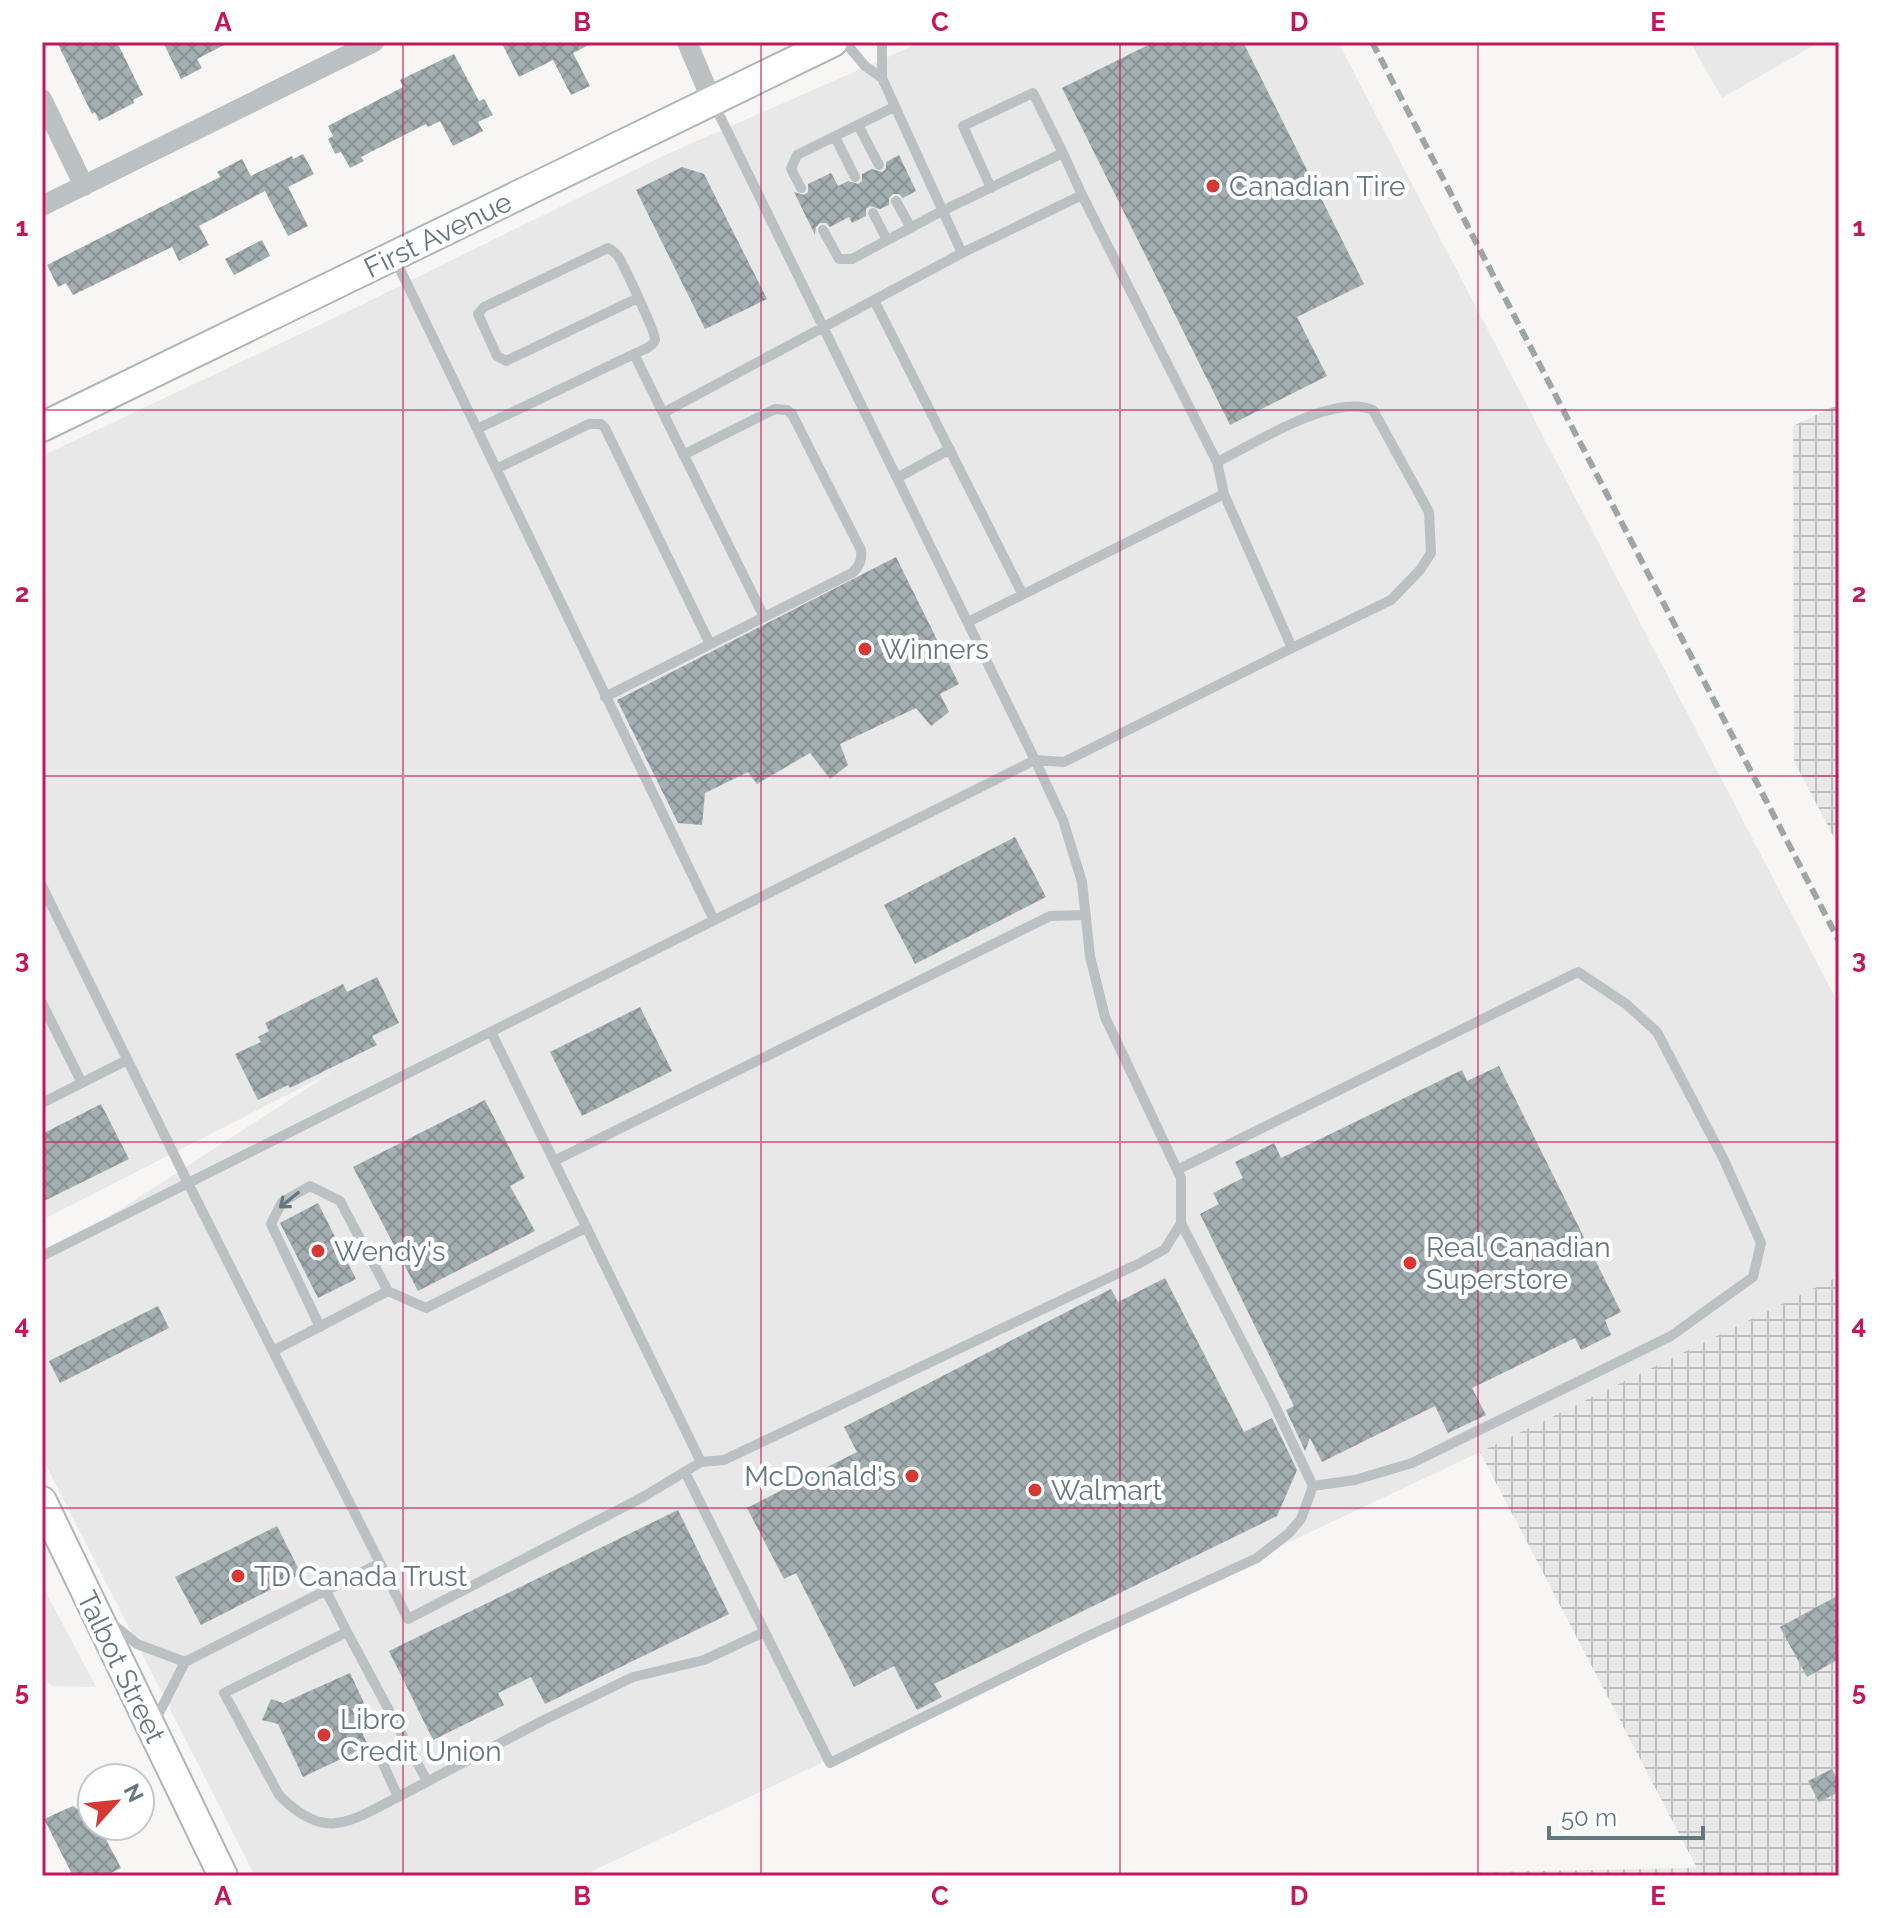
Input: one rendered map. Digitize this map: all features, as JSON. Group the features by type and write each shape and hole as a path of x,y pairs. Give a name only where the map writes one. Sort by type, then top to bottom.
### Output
{"main road":[{"name":"First Avenue","path":"42,427 833,42"},
{"name":"Talbot Street","path":"42,1501 223,1876"}],"street":[{"path":"42,206 374,42"},
{"path":"687,42 712,101"},
{"path":"42,99 84,186"}],"lane":[{"path":"845,42 865,66 882,78"},
{"path":"882,42 882,78 962,253"},
{"path":"991,188 963,126 1033,93 1217,462 1224,494 1292,648"},
{"path":"685,1472 830,1763 1088,1636 1257,1558 1289,1533 1301,1519 1313,1486 1181,1223 1181,1178 1105,1017 1090,956 1082,882 1063,820 712,101"},
{"path":"801,188 791,169 797,155 894,107"},
{"path":"858,125 879,165"},
{"path":"835,137 855,177"},
{"path":"823,230 839,259 852,259 942,211 1063,153"},
{"path":"663,413 962,253 1082,195"},
{"path":"896,201 911,228"},
{"path":"873,213 887,240"},
{"path":"477,429 634,354 655,339 638,298 617,256 608,248 484,307 478,314 497,356 506,361 638,298"},
{"path":"394,256 714,920"},
{"path":"874,300 1022,593"},
{"path":"634,354 764,617"},
{"path":"42,1256 1035,760 1064,762 1391,600 1420,570 1431,553 1429,512 1373,410 1361,405 1328,408 1217,462"},
{"path":"605,697 858,568 861,550 792,414 787,410 775,409 683,455"},
{"path":"496,469 584,425 601,424 710,644"},
{"path":"897,478 950,449"},
{"path":"968,622 1224,494"},
{"path":"42,886 408,1619 643,1497 701,1462 724,1460 1140,1263 1165,1249 1181,1223"},
{"path":"554,1161 1050,916 1086,915"},
{"path":"1177,1170 1578,972 1626,1004 1657,1032 1724,1160 1761,1243 1753,1277 1671,1336 1412,1463 1355,1480 1313,1486"},
{"path":"42,1003 82,1083"},
{"path":"491,1032 701,1462"},
{"path":"42,1103 127,1060"},
{"path":"320,1327 271,1224 282,1202 310,1186 340,1201 388,1291 426,1308 587,1227"},
{"path":"273,1351 388,1291"},
{"path":"151,1729 185,1662 380,1563"},
{"path":"326,1591 427,1781"},
{"path":"93,1608 137,1644 185,1662"},
{"path":"347,1632 224,1693 279,1795 292,1808 329,1825 344,1823 398,1797 633,1677 704,1660 764,1632"},
{"path":"376,1748 398,1797"}],"shaded area":[{"path":"922,42 1338,42 1839,1005 1839,1276 1480,1452 582,1876 255,1876 42,1457 42,1260 334,1071 42,1220 42,456 355,308 663,156"},
{"path":"1690,42 1820,42 1722,98"},
{"path":"1839,404 1839,847 1794,761 1793,426"},
{"path":"1839,1276 1839,1876 1370,1876 1697,1868 1480,1452"},
{"path":"42,1585 96,1687 52,1686 42,1678"}],"building":[{"path":"57,42 117,42 143,95 99,121 95,112 92,114"},
{"path":"163,42 230,42 197,59 202,68 181,79"},
{"path":"501,42 595,42 573,53 590,86 571,95 553,60 519,77"},
{"name":"Canadian Tire","path":"1154,42 1243,42 1364,284 1297,317 1327,376 1230,425 1062,88"},
{"path":"454,54 479,101 484,99 493,115 478,122 483,131 453,146 440,121 428,127 426,124 361,157 364,161 350,168 341,152 335,154 328,139 333,136 328,126 403,87 400,80"},
{"path":"303,154 314,174 288,187 308,226 288,236 265,191 199,226 209,245 179,261 172,247 73,295 66,283 58,287 47,265 220,177 217,172 242,159 251,176 292,156 293,159"},
{"path":"899,155 916,191 903,198 893,194 889,205 880,209 870,206 866,209 866,216 852,223 849,217 830,227 820,223 815,235 794,192 804,195 808,192 808,184 831,173 838,186 848,181 858,184 862,181 862,174 872,169 882,172 886,169 886,162"},
{"path":"682,167 704,174 767,299 705,329 636,190"},
{"path":"262,240 270,256 234,275 225,259"},
{"path":"896,557 959,684 940,694 949,712 931,726 916,708 840,744 848,765 830,779 810,753 757,784 748,772 705,793 702,825 678,823 617,700"},
{"path":"1015,837 1046,897 915,964 884,905"},
{"path":"377,977 399,1023 372,1036 377,1045 290,1088 288,1085 258,1100 235,1054 261,1042 258,1037 269,1031 265,1023 343,984 347,992"},
{"path":"640,1007 672,1071 582,1116 550,1052"},
{"name":"Real Canadian Superstore","path":"1499,1066 1621,1312 1605,1320 1611,1335 1581,1350 1575,1338 1472,1388 1486,1415 1448,1433 1435,1406 1322,1462 1310,1438 1305,1451 1286,1410 1294,1406 1200,1214 1219,1204 1213,1193 1243,1178 1235,1162 1274,1143 1281,1158 1462,1070 1467,1081"},
{"path":"485,1100 525,1178 510,1186 535,1231 418,1291 353,1167"},
{"path":"101,1104 129,1159 42,1202 42,1134"},
{"name":"Wendy's","path":"318,1203 356,1279 318,1298 280,1223"},
{"name":"Walmart","path":"1165,1278 1244,1432 1272,1418 1297,1470 1277,1516 934,1684 942,1697 917,1710 894,1666 854,1687 796,1573 784,1579 747,1508 857,1452 844,1427 1111,1289 1118,1302"},
{"path":"158,1306 169,1328 60,1383 49,1361"},
{"path":"678,1510 729,1614 545,1704 531,1677 498,1693 504,1705 433,1740 389,1651"},
{"name":"TD Canada Trust","path":"277,1526 301,1574 201,1625 175,1577"},
{"path":"1839,1595 1839,1659 1807,1677 1780,1627"},
{"name":"Libro Credit Union","path":"350,1673 364,1703 352,1709 368,1746 303,1777 278,1724 262,1720 271,1699 283,1703"},
{"path":"1832,1769 1839,1783 1839,1792 1819,1802 1808,1781"},
{"path":"73,1806 76,1808 76,1842 107,1842 121,1868 105,1876 73,1876 44,1819"}],"railway":[{"path":"1372,42 1839,941"}],"place":[{"name":"Canadian Tire","path":"1213,186"},
{"name":"Winners","path":"865,649"},
{"name":"Wendy's","path":"318,1251"},
{"name":"Real Canadian Superstore","path":"1410,1263"},
{"name":"McDonald's","path":"912,1476"},
{"name":"Walmart","path":"1035,1490"},
{"name":"TD Canada Trust","path":"238,1576"},
{"name":"Libro Credit Union","path":"324,1735"}]}
